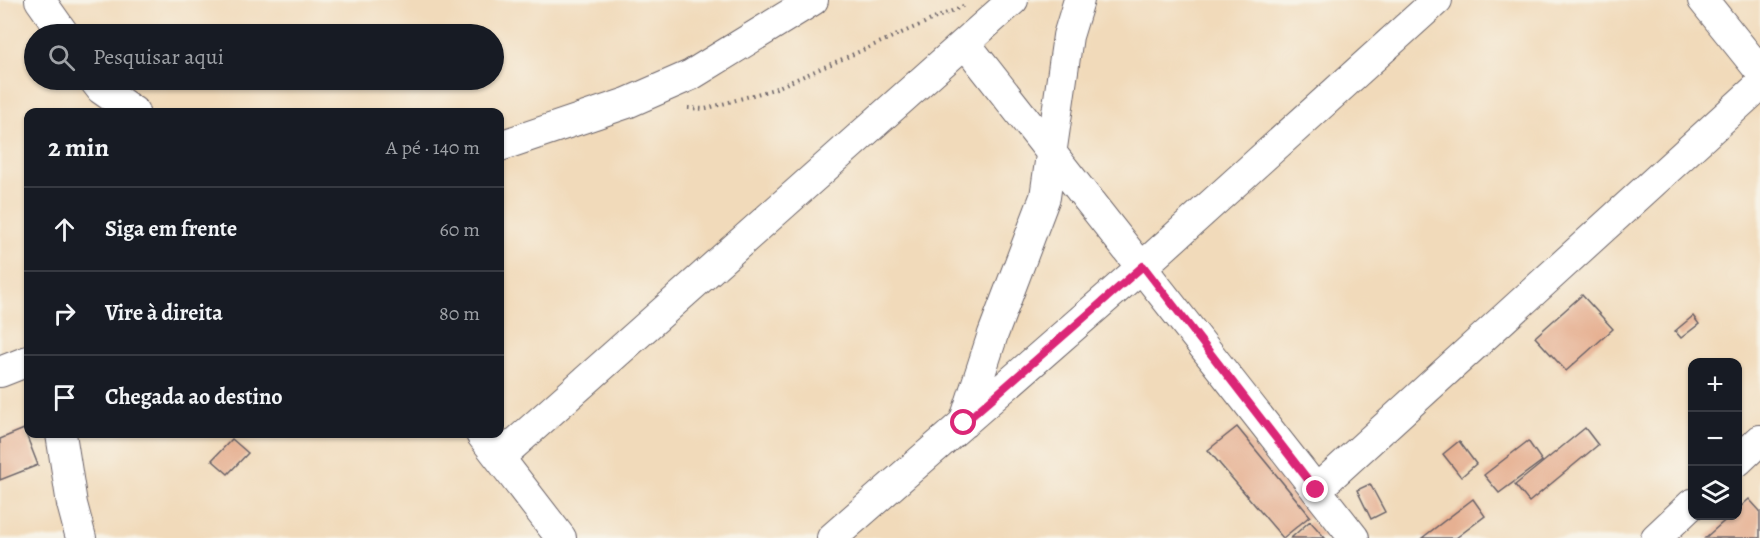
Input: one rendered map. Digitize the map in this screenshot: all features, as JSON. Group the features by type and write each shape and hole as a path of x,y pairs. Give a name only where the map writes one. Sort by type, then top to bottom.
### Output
{"street":[{"path":"40,0 56,24"},
{"path":"504,145 627,103 691,75 813,0"},
{"path":"500,457 1014,0"},
{"path":"964,423 993,334 1046,197 1068,36 1079,0"},
{"path":"832,538 1143,266 1437,0"},
{"path":"1703,0 1760,71"},
{"path":"965,43 1143,266 1354,538"},
{"path":"1316,490 1760,86"},
{"path":"99,94 126,108"},
{"path":"0,372 24,363"},
{"path":"62,438 72,504 81,538"},
{"path":"484,438 561,538"},
{"path":"1742,456 1760,440"},
{"path":"1656,538 1688,508"}],"path":[{"path":"682,107 705,109 774,89 966,4"}],"building":[{"path":"1582,295 1613,329 1566,371 1535,337"},
{"path":"1693,316 1699,324 1681,338 1675,331"},
{"path":"1237,427 1310,516 1283,538 1208,450"},
{"path":"1585,428 1598,445 1529,502 1515,485"},
{"path":"24,429 24,438 28,438 38,465 0,480 0,439"},
{"path":"232,439 248,453 228,474 212,460"},
{"path":"1459,441 1476,464 1461,477 1443,454"},
{"path":"1528,441 1542,461 1499,493 1484,475"},
{"path":"1370,484 1385,512 1371,519 1357,490"},
{"path":"1473,499 1485,516 1456,538 1422,538"},
{"path":"1749,499 1760,511 1760,538 1705,538 1725,520 1742,520 1742,505"},
{"path":"1310,521 1325,538 1291,538"}],"route":[{"path":"964,423 1143,266 1316,490"}]}
